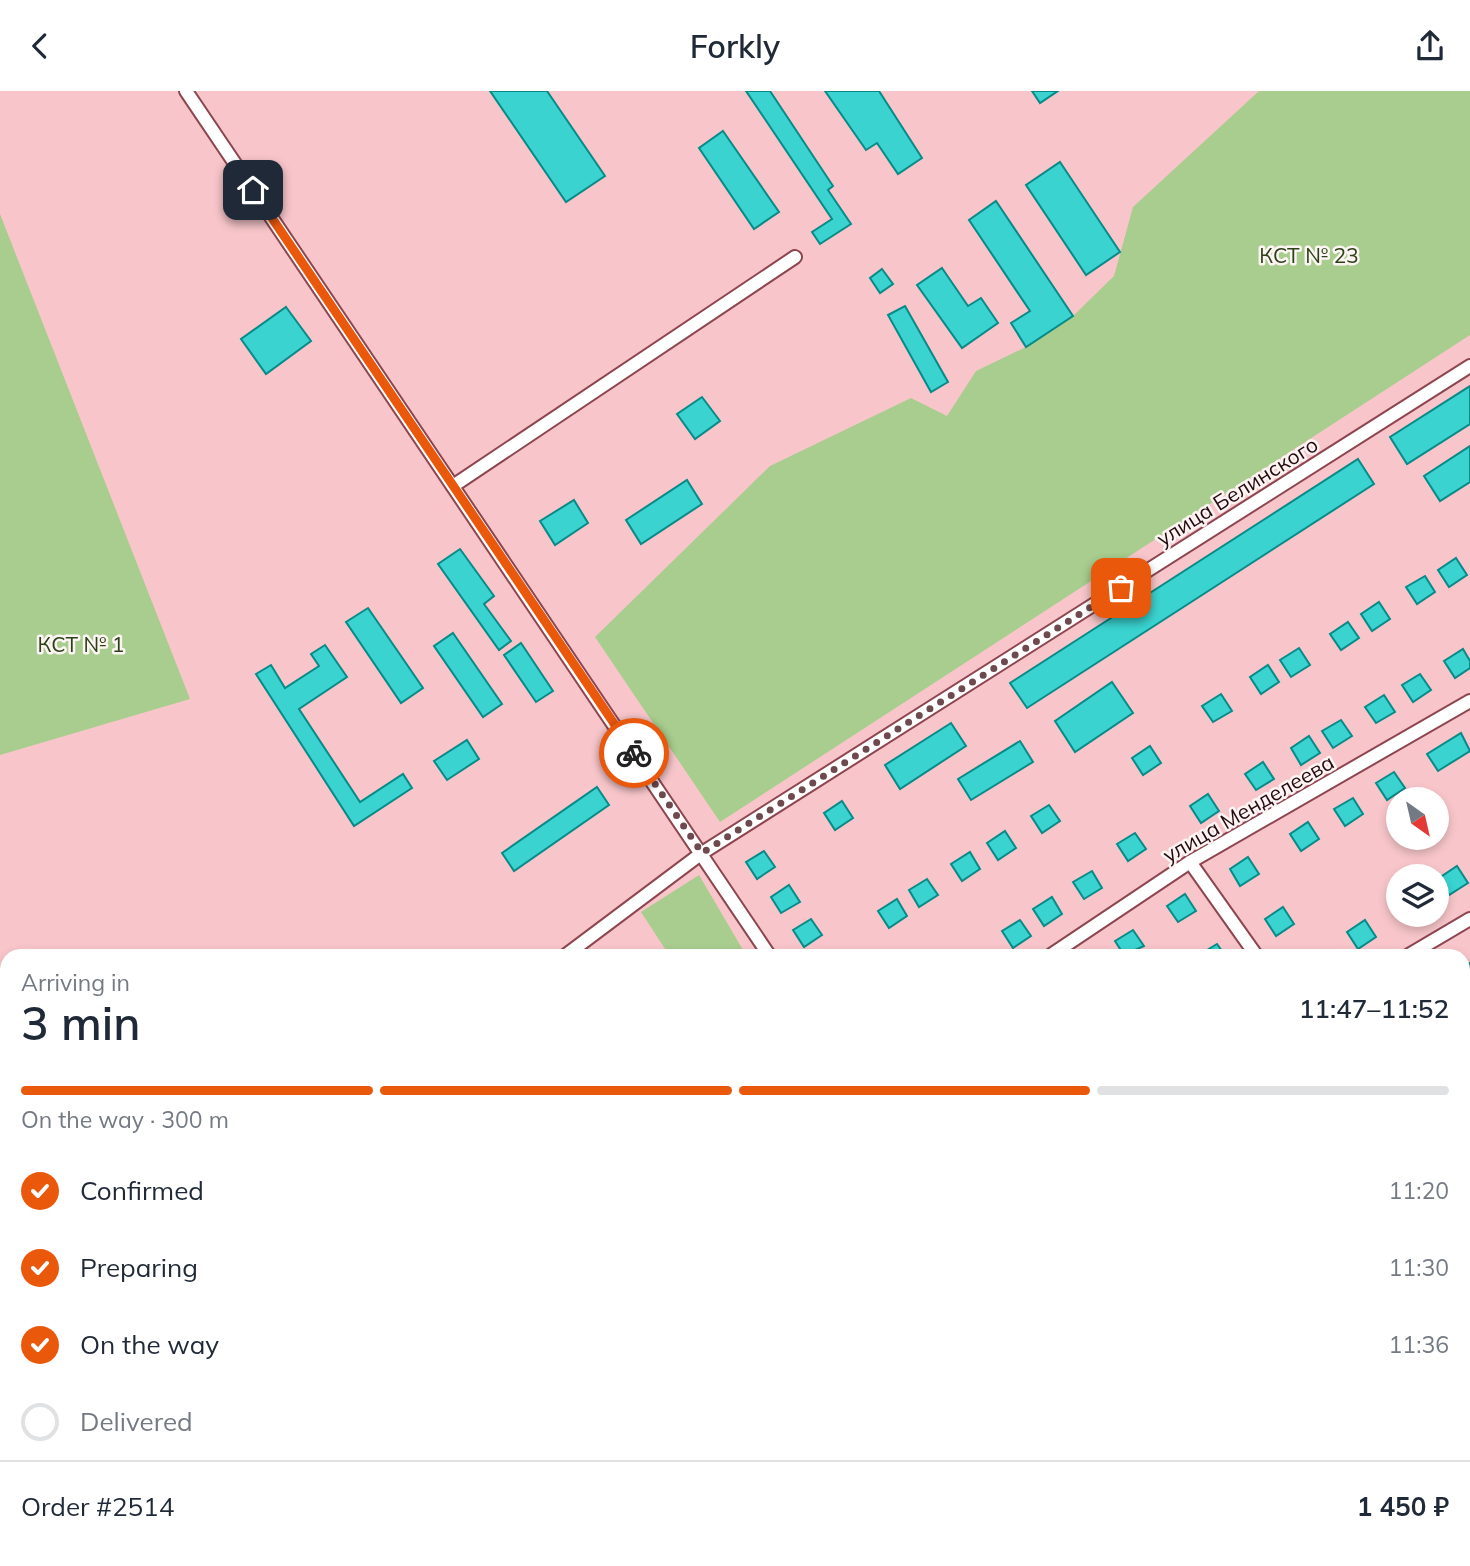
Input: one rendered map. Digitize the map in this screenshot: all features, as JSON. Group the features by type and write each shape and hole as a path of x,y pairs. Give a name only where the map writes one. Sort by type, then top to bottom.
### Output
{"street":[{"path":"186,91 765,949"},
{"path":"453,486 795,257"},
{"name":"улица Белинского","path":"574,949 702,853 1470,366"},
{"name":"улица Менделеева","path":"1060,949 1191,862 1470,701"},
{"path":"1191,862 1252,949"},
{"path":"1419,949 1470,919"}],"green space":[{"name":"КСТ № 23","path":"1259,91 1470,91 1470,335 720,822 595,637 770,466 911,398 947,416 976,371 1026,347 1073,316 1114,276 1133,207"},
{"name":"КСТ № 1","path":"0,214 190,699 0,755"},
{"path":"699,875 742,949 665,949 641,912"}],"building":[{"path":"490,91 547,91 605,176 566,202"},
{"path":"746,91 770,91 833,186 828,190 851,224 820,244 812,232 832,219"},
{"path":"825,91 879,91 922,158 898,174 877,143 866,150"},
{"path":"1032,91 1058,91 1040,103"},
{"path":"723,131 779,212 754,229 699,148"},
{"path":"1060,162 1120,252 1086,275 1026,185"},
{"path":"996,201 1073,316 1026,347 1011,323 1030,311 969,220"},
{"path":"942,268 968,306 981,298 998,323 962,348 917,285"},
{"path":"882,269 893,284 880,293 870,278"},
{"path":"905,306 948,382 931,392 888,315"},
{"path":"286,307 311,341 266,374 241,339"},
{"path":"1470,386 1470,424 1407,464 1390,437"},
{"path":"702,397 720,421 695,439 677,414"},
{"path":"1470,446 1470,482 1440,501 1424,476"},
{"path":"1358,459 1374,484 1027,708 1010,683"},
{"path":"687,480 702,504 641,544 626,520"},
{"path":"574,500 588,523 555,545 540,521"},
{"path":"460,549 494,596 484,604 511,641 499,650 438,564"},
{"path":"1456,558 1467,575 1449,587 1438,570"},
{"path":"1425,576 1435,592 1417,604 1406,587"},
{"path":"1379,602 1390,619 1372,631 1361,614"},
{"path":"368,608 423,688 401,703 346,622"},
{"path":"1348,622 1359,638 1341,650 1330,634"},
{"path":"453,633 502,704 483,717 434,646"},
{"path":"521,643 553,691 536,702 504,655"},
{"path":"325,645 347,677 299,709 360,802 403,774 412,788 354,826 256,674 271,665 285,688 319,666 311,654"},
{"path":"1299,648 1310,665 1291,677 1280,660"},
{"path":"1463,649 1470,661 1470,668 1455,678 1444,661"},
{"path":"1268,665 1279,682 1261,694 1250,677"},
{"path":"1420,674 1431,690 1413,702 1402,685"},
{"path":"1112,682 1133,713 1075,752 1055,721"},
{"path":"1221,694 1232,711 1213,722 1202,706"},
{"path":"1384,695 1395,712 1376,723 1365,707"},
{"path":"1341,720 1352,736 1333,748 1322,731"},
{"path":"951,723 966,746 900,789 885,765"},
{"path":"1461,733 1470,751 1438,771 1427,754"},
{"path":"1309,736 1320,753 1301,765 1291,748"},
{"path":"467,740 479,759 447,780 434,761"},
{"path":"1020,741 1033,762 971,800 958,779"},
{"path":"1150,746 1161,763 1143,775 1132,758"},
{"path":"1263,762 1274,779 1256,790 1245,774"},
{"path":"1394,772 1404,787 1386,787 1386,798 1376,783"},
{"path":"597,787 609,805 514,871 502,853"},
{"path":"1208,794 1219,811 1201,823 1190,806"},
{"path":"1353,798 1363,814 1345,826 1334,809"},
{"path":"842,801 853,818 835,830 824,813"},
{"path":"1049,805 1060,821 1042,833 1031,816"},
{"path":"1308,822 1319,839 1301,851 1290,834"},
{"path":"1005,831 1016,848 998,860 987,843"},
{"path":"1135,833 1146,849 1128,861 1117,844"},
{"path":"764,851 775,867 757,879 746,862"},
{"path":"970,852 980,869 962,881 951,864"},
{"path":"1248,857 1259,874 1240,886 1230,869"},
{"path":"1457,866 1468,883 1449,895 1449,871"},
{"path":"1092,871 1102,888 1084,899 1073,882"},
{"path":"927,879 938,895 919,907 909,890"},
{"path":"789,885 800,902 781,913 771,897"},
{"path":"1185,894 1196,911 1178,922 1167,906"},
{"path":"1052,897 1062,914 1044,926 1033,909"},
{"path":"897,899 907,916 889,928 878,911"},
{"path":"1283,907 1294,924 1276,936 1265,919"},
{"path":"811,919 822,935 804,947 793,930"},
{"path":"1020,920 1031,936 1013,948 1002,931"},
{"path":"1365,920 1376,937 1358,949 1347,932"},
{"path":"1133,930 1144,946 1137,949 1120,949 1115,941"}],"way so far":[{"path":"634,753 702,853 1121,588"}],"route":[{"path":"253,190 634,753"}]}
